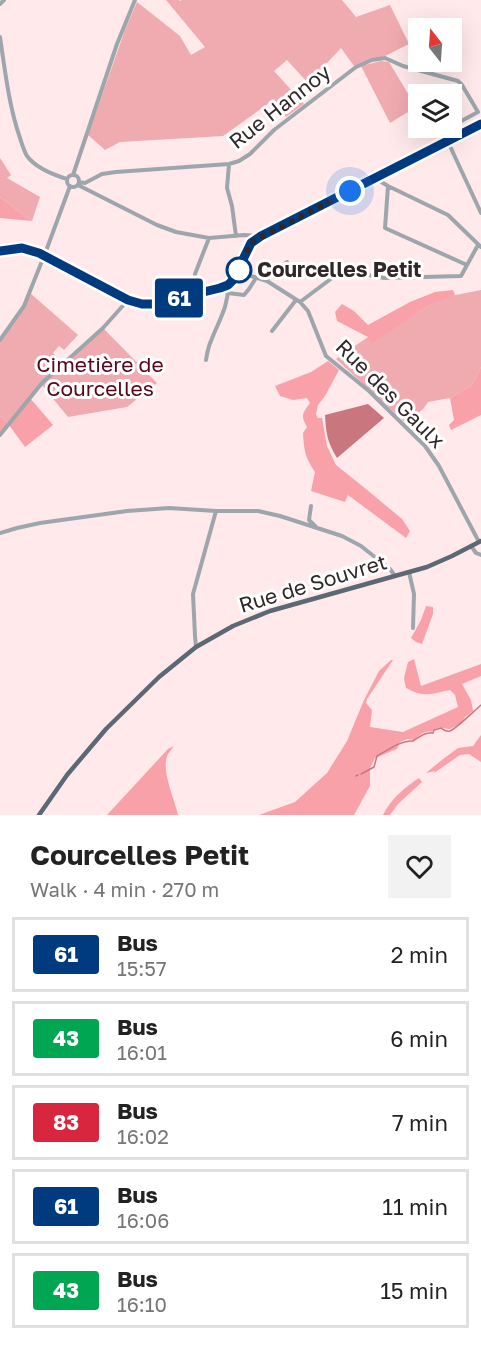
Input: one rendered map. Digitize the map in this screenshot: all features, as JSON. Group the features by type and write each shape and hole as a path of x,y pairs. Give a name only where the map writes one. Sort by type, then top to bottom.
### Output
{"main road":[{"path":"0,250 22,248 45,255 128,300 142,304 154,304 200,293 228,285 238,272 251,243 261,236 481,124"},
{"name":"Rue de Souvret","path":"39,815 67,775 106,729 159,677 196,647 233,626 270,611 427,567 480,541"}],"street":[{"path":"0,4 4,0"},
{"path":"67,179 73,175 117,44 135,0"},
{"path":"0,37 15,123 26,155 45,170 67,179"},
{"name":"Rue Hannoy","path":"79,184 102,174 229,164 239,161 250,154 274,130 356,67 372,60 385,58 403,66 458,81 461,84"},
{"name":"Rue Hannoy","path":"462,85 478,112 462,121"},
{"path":"448,140 481,213"},
{"path":"229,164 227,188 236,236"},
{"path":"73,175 79,178 79,184"},
{"path":"272,332 298,301 336,275 348,271 384,278 461,276 479,246 448,215 375,178"},
{"path":"67,179 70,186"},
{"path":"70,186 75,187 79,184"},
{"path":"79,184 166,229 209,238 261,236"},
{"path":"0,340 24,306 70,186"},
{"path":"388,186 385,228 467,265"},
{"path":"200,293 195,274 209,238"},
{"path":"268,279 269,275 287,262"},
{"path":"267,264 268,279"},
{"name":"Rue des Gaulx","path":"238,272 268,279 298,301 308,312 326,356 369,391 425,446 435,459 480,541"},
{"path":"228,293 244,295 256,278"},
{"path":"206,360 211,341 224,314 228,285"},
{"path":"0,435 42,383 103,328 128,300"},
{"path":"311,506 309,520 318,528"},
{"path":"0,533 40,523 127,511 169,508 258,511 342,536 361,546 390,569 395,576"},
{"path":"196,647 193,594 216,511"},
{"path":"471,546 481,555"},
{"name":"Rue de Souvret","path":"409,572 414,594 413,628"}],"green space":[{"path":"166,0 342,0 356,17 390,5 408,42 408,44 385,56 354,66 341,48 308,83 287,60 274,71 304,104 286,117 272,101 223,136 120,142 105,150 88,135 137,2 180,36 191,55 205,47"},
{"path":"381,61 389,62 408,94 408,112 390,123 361,66"},
{"path":"0,158 11,175 7,178 40,197 32,221 0,197"},
{"path":"481,290 481,367 472,385 450,398 428,402 407,424 336,359 368,337 428,306 451,296"},
{"name":"Cimetière de Courcelles","path":"30,293 78,335 64,350 59,346 53,353 63,363 103,328 157,383 127,407 68,417 41,384 9,424 0,416 0,340 24,306"}],"shaded area":[{"path":"0,197 32,221 0,218"},
{"path":"453,290 455,295 428,306 371,344 368,337 337,321 335,312 342,304 354,311 368,325 410,302 435,292"},
{"path":"328,361 339,370 318,405 316,414 318,418 322,418 327,446 336,465 402,519 410,531 406,538 348,495 345,502 311,491 315,472 306,453 303,433 307,427 303,414 310,403 307,398 293,400 280,396 275,386 311,372"},
{"path":"481,367 481,415 451,430 449,425 454,420 450,398 472,385"},
{"path":"30,398 53,425 25,447 9,425 0,435 0,416 9,424"},
{"path":"368,404 384,418 337,458 328,437 325,415"},
{"path":"426,606 433,607 433,614 422,644 411,638"},
{"path":"414,659 421,686 481,664 481,676 462,684 471,700 473,711 465,717 462,723 450,729 438,728 432,732 425,732 415,740 407,739 400,742 397,749 375,758 370,768 370,786 354,815 259,815 295,802 327,773 347,741 379,671 391,660 393,660 367,699 366,703 372,710 370,727 403,732 458,707 455,695 450,690 423,694 406,688 404,678 408,662"},
{"path":"481,735 481,762 469,754 460,755 434,773 435,771 426,773 458,748 473,746"},
{"path":"174,746 168,754 166,768 178,815 107,815 168,749"},
{"path":"419,778 422,782 398,804 390,815 383,815 398,794"}],"waterway":[{"path":"361,774 374,767 377,756 400,744 433,733 434,730 441,728 450,731 481,705"}],"bus line":[{"name":"61","path":"0,251 22,248 39,253 128,300 142,304 154,304 220,288 233,280 251,243 261,236 481,124"}],"place":[{"name":"Courcelles Petit","path":"239,270"}],"route":[{"path":"239,270 251,243 350,191"}]}
